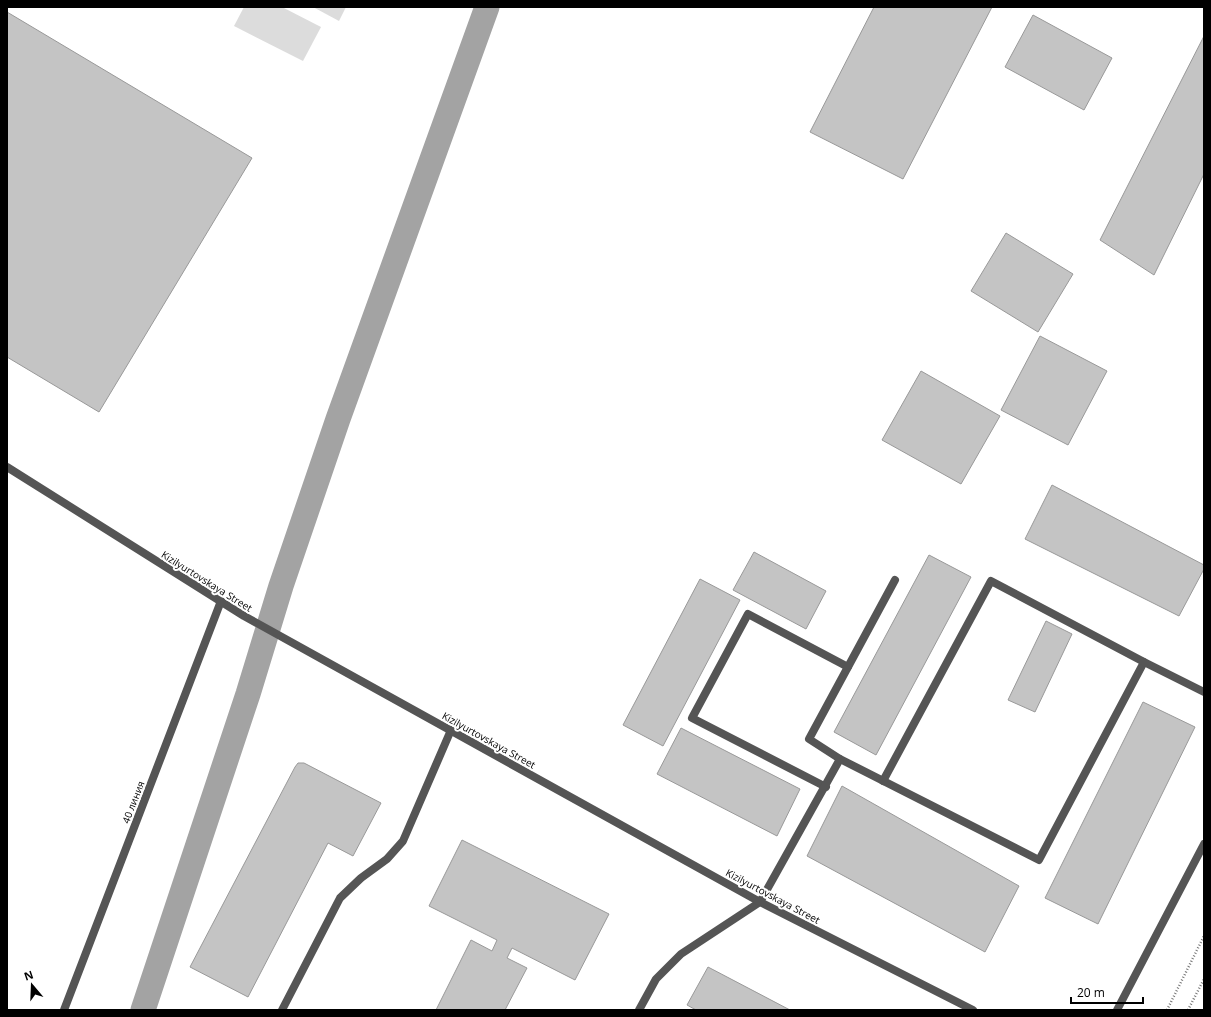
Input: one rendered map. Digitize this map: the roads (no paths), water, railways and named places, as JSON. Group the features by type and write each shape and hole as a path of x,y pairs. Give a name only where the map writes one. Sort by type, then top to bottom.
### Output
{"street":[{"name":"Kizilyurtovskaya Street","path":"7,467 244,616 760,902 973,1010"},
{"path":"895,580 810,739 840,759 1039,860 1144,662"},
{"path":"883,781 991,581 1204,692"},
{"name":"40 линия","path":"64,1010 221,602"},
{"path":"826,787 692,718 748,614 848,667"},
{"path":"282,1010 340,898 361,878 387,859 403,841 451,730"},
{"path":"639,1010 656,979 681,954 760,902 826,787 840,759"},
{"path":"1117,1010 1204,844"}],"waterway":[{"path":"143,1010 248,694 281,586 338,419 487,7"}]}
